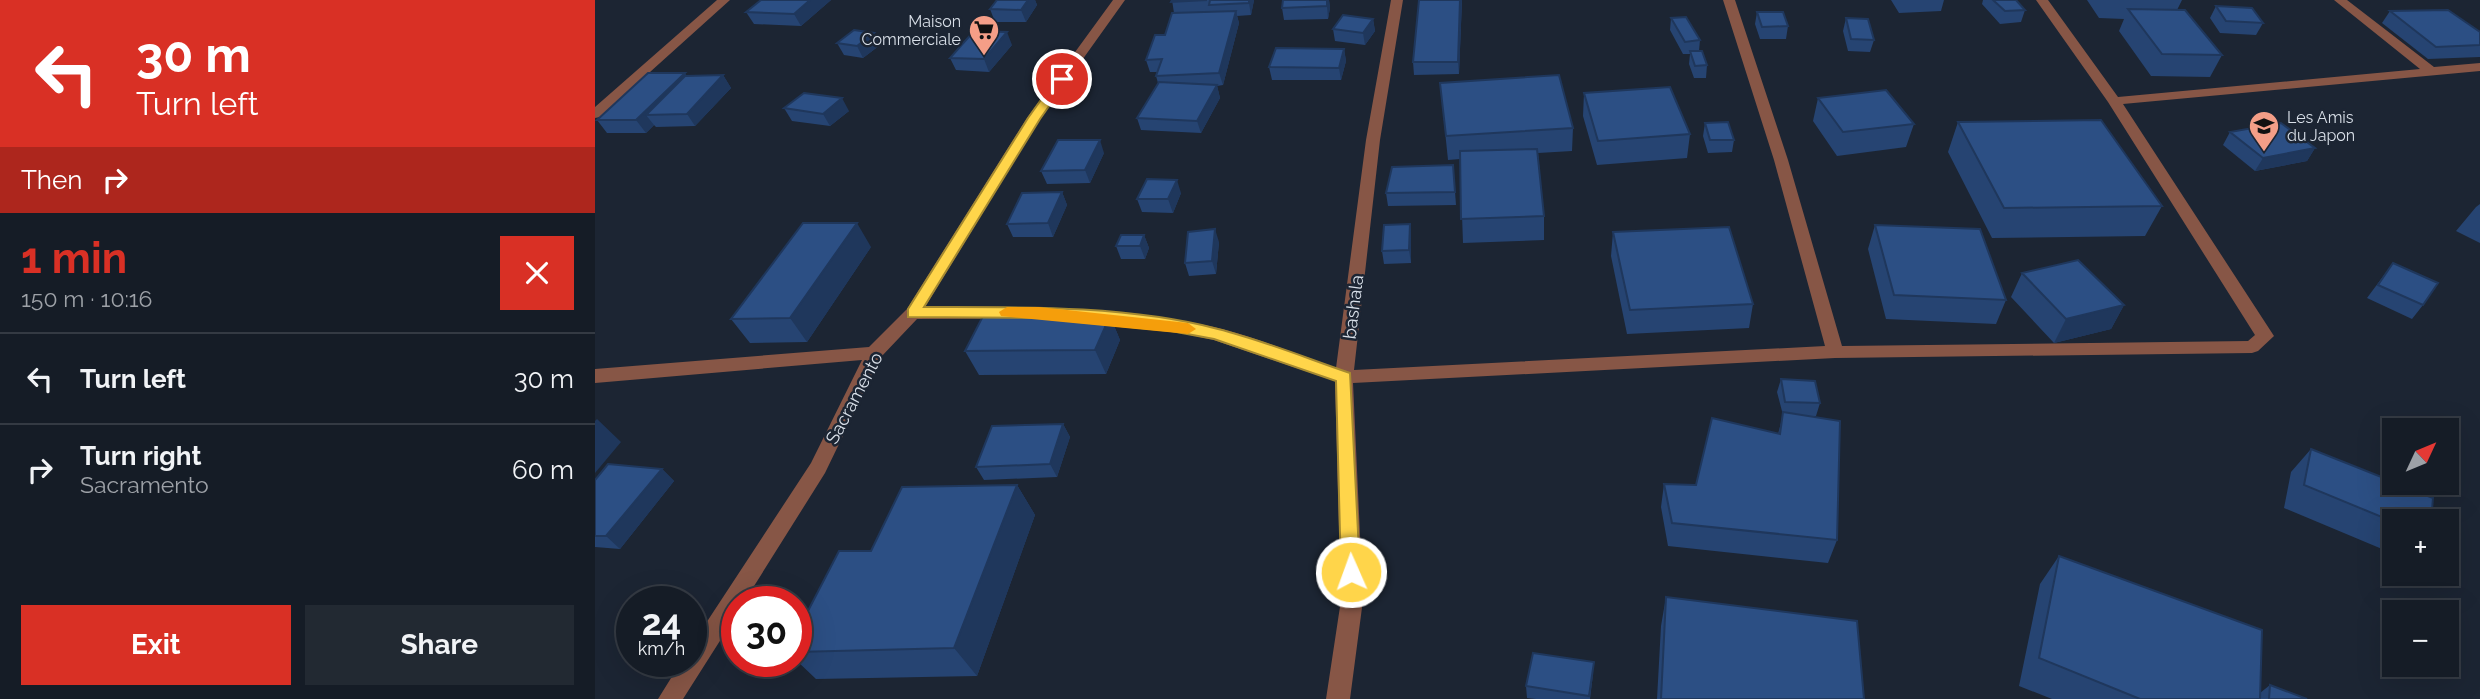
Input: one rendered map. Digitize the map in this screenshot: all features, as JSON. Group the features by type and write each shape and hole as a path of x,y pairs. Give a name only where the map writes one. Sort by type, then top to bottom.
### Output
{"street":[{"path":"595,114 724,0"},
{"name":"Sacramento","path":"670,699 818,468 874,354 913,313 1034,118 1119,0"},
{"name":"bashala","path":"1338,699 1352,600 1344,377 1373,140 1397,0"},
{"path":"1729,0 1781,160 1835,352"},
{"path":"913,313 1039,312 1171,326 1216,334 1344,377 1835,352 2252,347 2265,336 2114,101 2042,0"},
{"path":"2340,0 2431,71"},
{"path":"2114,101 2480,67"},
{"path":"595,376 874,354"}],"building":[{"path":"761,0 810,0 794,14 746,12"},
{"path":"997,0 1028,0 1021,10 990,9"},
{"path":"1172,0 1207,0 1171,2"},
{"path":"1210,0 1249,0 1249,3 1209,5"},
{"path":"1283,0 1327,0 1327,6 1282,8"},
{"path":"1419,0 1460,0 1458,62 1413,62"},
{"path":"1993,0 2016,0 2025,10 2005,11"},
{"path":"2216,6 2252,8 2263,23 2226,21"},
{"path":"2128,9 2185,10 2222,55 2162,54"},
{"path":"2448,10 2480,32 2480,45 2436,47 2390,11"},
{"path":"1236,11 1219,73 1156,76 1162,59 1146,60 1155,35 1165,35 1172,13"},
{"path":"1757,12 1783,12 1788,26 1762,27"},
{"path":"1343,15 1373,19 1363,33 1333,29"},
{"path":"1686,17 1700,40 1685,42 1671,18"},
{"path":"1846,18 1868,19 1874,40 1851,39"},
{"path":"854,30 874,33 857,46 837,43"},
{"path":"974,31 1007,32 984,59 950,58"},
{"path":"1276,48 1344,49 1339,68 1269,67"},
{"path":"1690,51 1702,51 1707,65 1695,66"},
{"path":"648,73 685,73 636,120 597,120"},
{"path":"723,75 687,114 646,115 685,76"},
{"path":"1559,75 1573,128 1446,136 1440,83"},
{"path":"1159,82 1217,85 1197,121 1137,118"},
{"path":"1670,87 1690,134 1598,141 1584,93"},
{"path":"1886,90 1914,124 1843,132 1818,98"},
{"path":"804,93 842,98 823,114 784,108"},
{"path":"2101,120 2162,206 2004,208 1958,122"},
{"path":"1728,122 1734,140 1710,140 1705,123"},
{"path":"2281,123 2315,148 2263,158 2230,132"},
{"path":"1058,140 1100,140 1085,170 1041,171"},
{"path":"1537,149 1544,216 1461,219 1460,151"},
{"path":"1453,165 1455,192 1386,193 1392,167"},
{"path":"1147,179 1177,180 1168,199 1137,199"},
{"path":"1062,192 1048,223 1007,224 1022,193"},
{"path":"803,223 857,223 790,318 731,319"},
{"path":"1410,224 1409,250 1382,251 1384,225"},
{"path":"1875,225 1980,229 2006,300 1894,295"},
{"path":"1729,227 1753,304 1630,310 1613,232"},
{"path":"1215,229 1212,261 1185,263 1188,232"},
{"path":"1121,235 1144,235 1140,246 1116,246"},
{"path":"2078,260 2124,305 2066,319 2022,273"},
{"path":"2393,263 2438,283 2423,305 2378,285"},
{"path":"983,316 1110,316 1095,350 965,351"},
{"path":"1781,379 1815,381 1820,403 1785,402"},
{"path":"1783,412 1840,421 1837,540 1672,523 1664,484 1696,485 1712,418 1780,434"},
{"path":"1063,424 1050,464 976,467 992,426"},
{"path":"2311,449 2382,477 2382,495 2425,495 2433,498 2432,509 2382,509 2382,517 2304,485"},
{"path":"608,464 662,469 606,536 595,536 595,480"},
{"path":"1017,485 954,648 812,652 812,603 839,551 871,551 902,487"},
{"path":"2059,556 2262,630 2260,699 2140,699 2039,658"},
{"path":"1666,597 1857,621 1864,699 1661,699"},
{"path":"1533,653 1594,662 1589,696 1526,686"},
{"path":"2270,685 2307,699 2269,699"}],"slow traffic":[{"path":"1007,312 1039,312 1061,317 1188,329"}],"place":[{"name":"Maison Commerciale","path":"984,57"},
{"name":"Les Amis du Japon","path":"2264,153"}],"route":[{"path":"1062,79 1034,118 913,313 1039,312 1061,317 1171,326 1216,334 1344,377 1351,572"}]}
